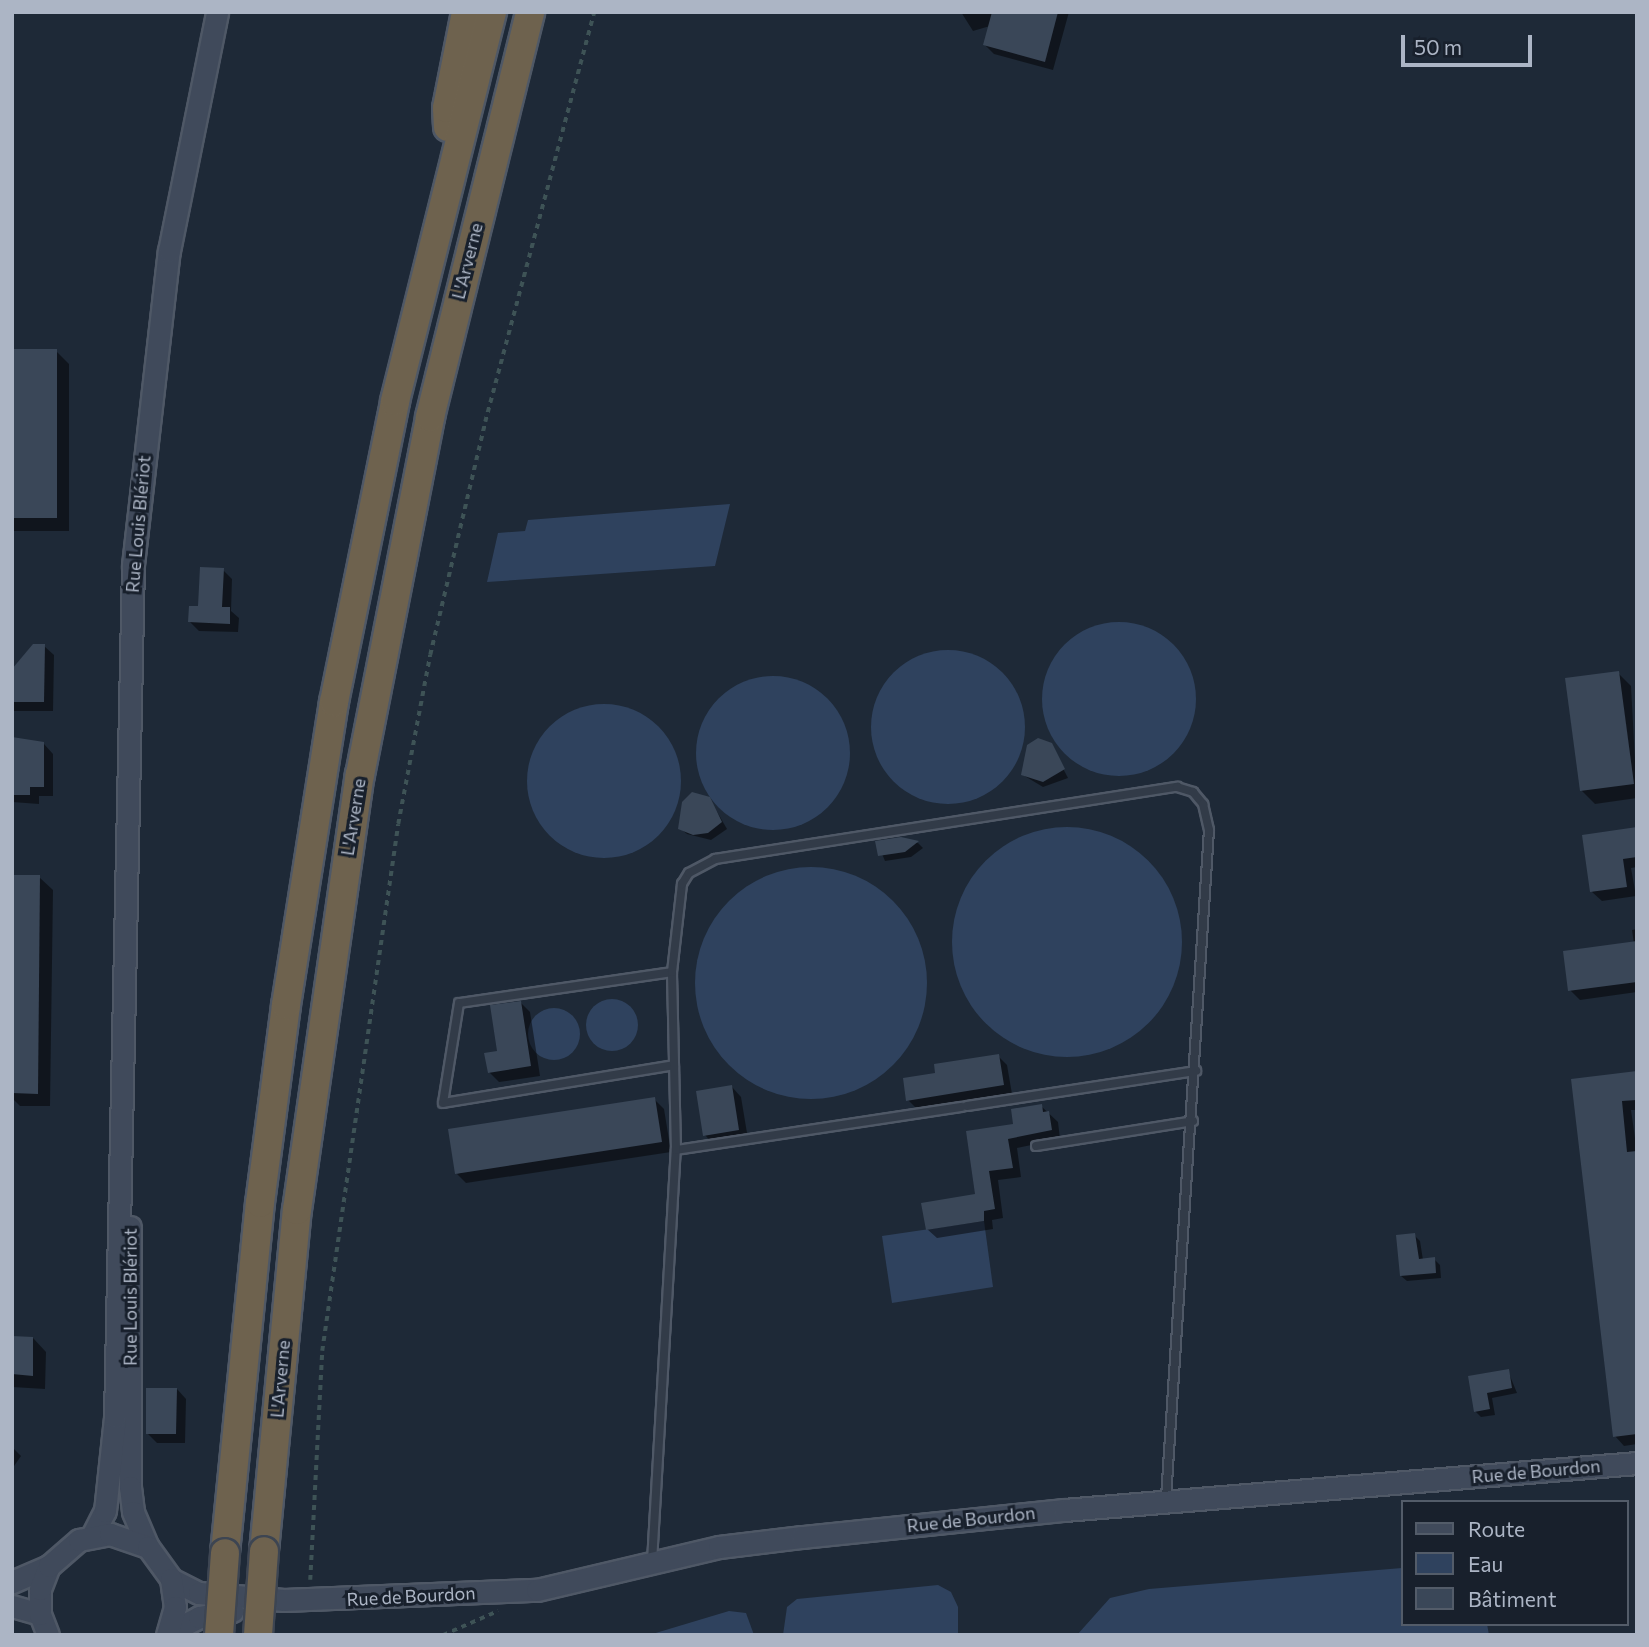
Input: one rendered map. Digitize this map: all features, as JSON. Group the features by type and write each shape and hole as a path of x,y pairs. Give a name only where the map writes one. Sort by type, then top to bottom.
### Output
{"highway":[{"path":"450,171 447,108 466,12"},
{"name":"L'Arverne","path":"219,1635 260,1203 310,848 370,517 450,171 492,12"},
{"name":"L'Arverne","path":"258,1635 298,1196 360,775 430,418 530,12"}],"main road":[{"name":"Rue Louis Blériot","path":"92,1536 105,1511 114,1452 133,565 169,251 217,12"},
{"name":"Rue Louis Blériot","path":"124,1043 131,1265 130,1487 133,1512 148,1548 171,1578"},
{"name":"Rue de Bourdon","path":"171,1578 199,1593 310,1600 537,1590 719,1547 790,1538 1166,1502 1637,1463"},
{"path":"48,1635 40,1614 40,1589 49,1566 60,1553 92,1536 110,1534 148,1548"},
{"path":"12,1582 49,1566"},
{"path":"167,1634 175,1607 171,1578"},
{"name":"Rue de Bourdon","path":"167,1634 199,1617 310,1600"},
{"path":"12,1606 40,1614"}],"lane":[{"path":"652,1564 676,1150 672,972 682,884 688,873 715,859 1177,788 1193,792 1203,804 1209,830 1193,1121 1166,1502"},
{"path":"672,972 459,1003 443,1103 674,1065"},
{"path":"676,1150 1196,1071"},
{"path":"1036,1146 1193,1121"}],"path":[{"path":"310,1600 322,1351 398,824 430,655 485,422 594,12"},
{"path":"443,1635 505,1607"}],"water":[{"path":"730,504 715,566 487,582 498,533 525,531 528,520"},
{"path":"1119,622 1148,628 1173,645 1190,670 1196,699 1190,728 1173,753 1148,770 1119,776 1090,770 1065,753 1048,728 1042,699 1048,670 1065,645 1090,628"},
{"path":"948,650 977,656 1002,673 1019,698 1025,727 1019,756 1002,781 977,798 948,804 919,798 894,781 877,756 871,727 877,698 894,673 919,656"},
{"path":"773,676 802,682 827,699 844,724 850,753 844,782 827,807 802,824 773,830 744,824 719,807 702,782 696,753 702,724 719,699 744,682"},
{"path":"604,704 633,710 658,727 675,752 681,781 675,810 658,835 633,852 604,858 575,852 550,835 533,810 527,781 533,752 550,727 575,710"},
{"path":"1067,827 1111,836 1140,853 1156,869 1177,909 1182,942 1173,986 1156,1015 1140,1031 1100,1052 1067,1057 1023,1048 994,1031 978,1015 957,975 952,942 961,898 978,869 994,853 1034,832"},
{"path":"811,867 834,869 866,881 885,893 901,909 922,949 927,983 925,1006 913,1038 901,1057 885,1073 845,1094 811,1099 788,1097 756,1085 737,1073 721,1057 700,1017 695,983 697,960 709,928 721,909 737,893 777,872"},
{"path":"612,999 622,1001 630,1007 636,1015 636,1035 630,1043 622,1049 612,1051 602,1049 594,1043 588,1035 586,1025 588,1015 594,1007 602,1001"},
{"path":"554,1008 564,1010 572,1016 578,1024 578,1044 572,1052 564,1058 554,1060 544,1058 536,1052 530,1044 528,1034 530,1024 536,1016 544,1010"},
{"path":"984,1221 993,1287 892,1303 882,1236"},
{"path":"1400,1568 1400,1626 1487,1626 1489,1635 1077,1635 1110,1598 1149,1589"},
{"path":"938,1585 951,1592 958,1607 958,1635 783,1635 787,1607 797,1599"},
{"path":"729,1611 746,1613 754,1635 649,1635"}],"building":[{"path":"992,12 1058,12 1045,62 983,45"},
{"path":"12,349 57,349 57,518 12,518"},
{"path":"200,567 224,568 222,607 230,607 230,624 188,622 189,606 198,606"},
{"path":"33,644 45,644 44,702 12,702 12,669"},
{"path":"1619,671 1634,784 1580,791 1565,678"},
{"path":"12,737 44,742 44,787 30,787 30,795 12,795"},
{"path":"1038,738 1052,743 1065,769 1043,782 1021,775 1027,745"},
{"path":"692,792 710,797 722,822 708,833 693,835 678,829 682,802"},
{"path":"1637,827 1637,857 1623,859 1627,887 1590,892 1582,835"},
{"path":"901,837 919,841 905,852 878,856 875,841"},
{"path":"12,875 40,875 38,1094 12,1093"},
{"path":"1637,941 1637,982 1568,991 1563,951"},
{"path":"521,1001 531,1066 488,1073 484,1053 497,1051 490,1005"},
{"path":"999,1054 1004,1085 906,1101 903,1078 935,1073 934,1064"},
{"path":"1637,1071 1637,1100 1622,1101 1627,1152 1637,1151 1637,1434 1613,1437 1571,1079"},
{"path":"732,1085 739,1130 703,1136 696,1091"},
{"path":"655,1097 662,1142 455,1174 448,1129"},
{"path":"1042,1104 1043,1112 1049,1111 1052,1130 1008,1139 1013,1168 989,1171 995,1209 984,1211 984,1221 926,1230 921,1203 975,1194 966,1131 1013,1124 1011,1109"},
{"path":"1415,1233 1419,1259 1435,1257 1436,1273 1400,1276 1396,1235"},
{"path":"12,1336 33,1337 33,1376 12,1374"},
{"path":"1509,1369 1512,1388 1487,1393 1490,1409 1474,1412 1468,1376"},
{"path":"146,1388 177,1388 176,1434 146,1434"}]}
